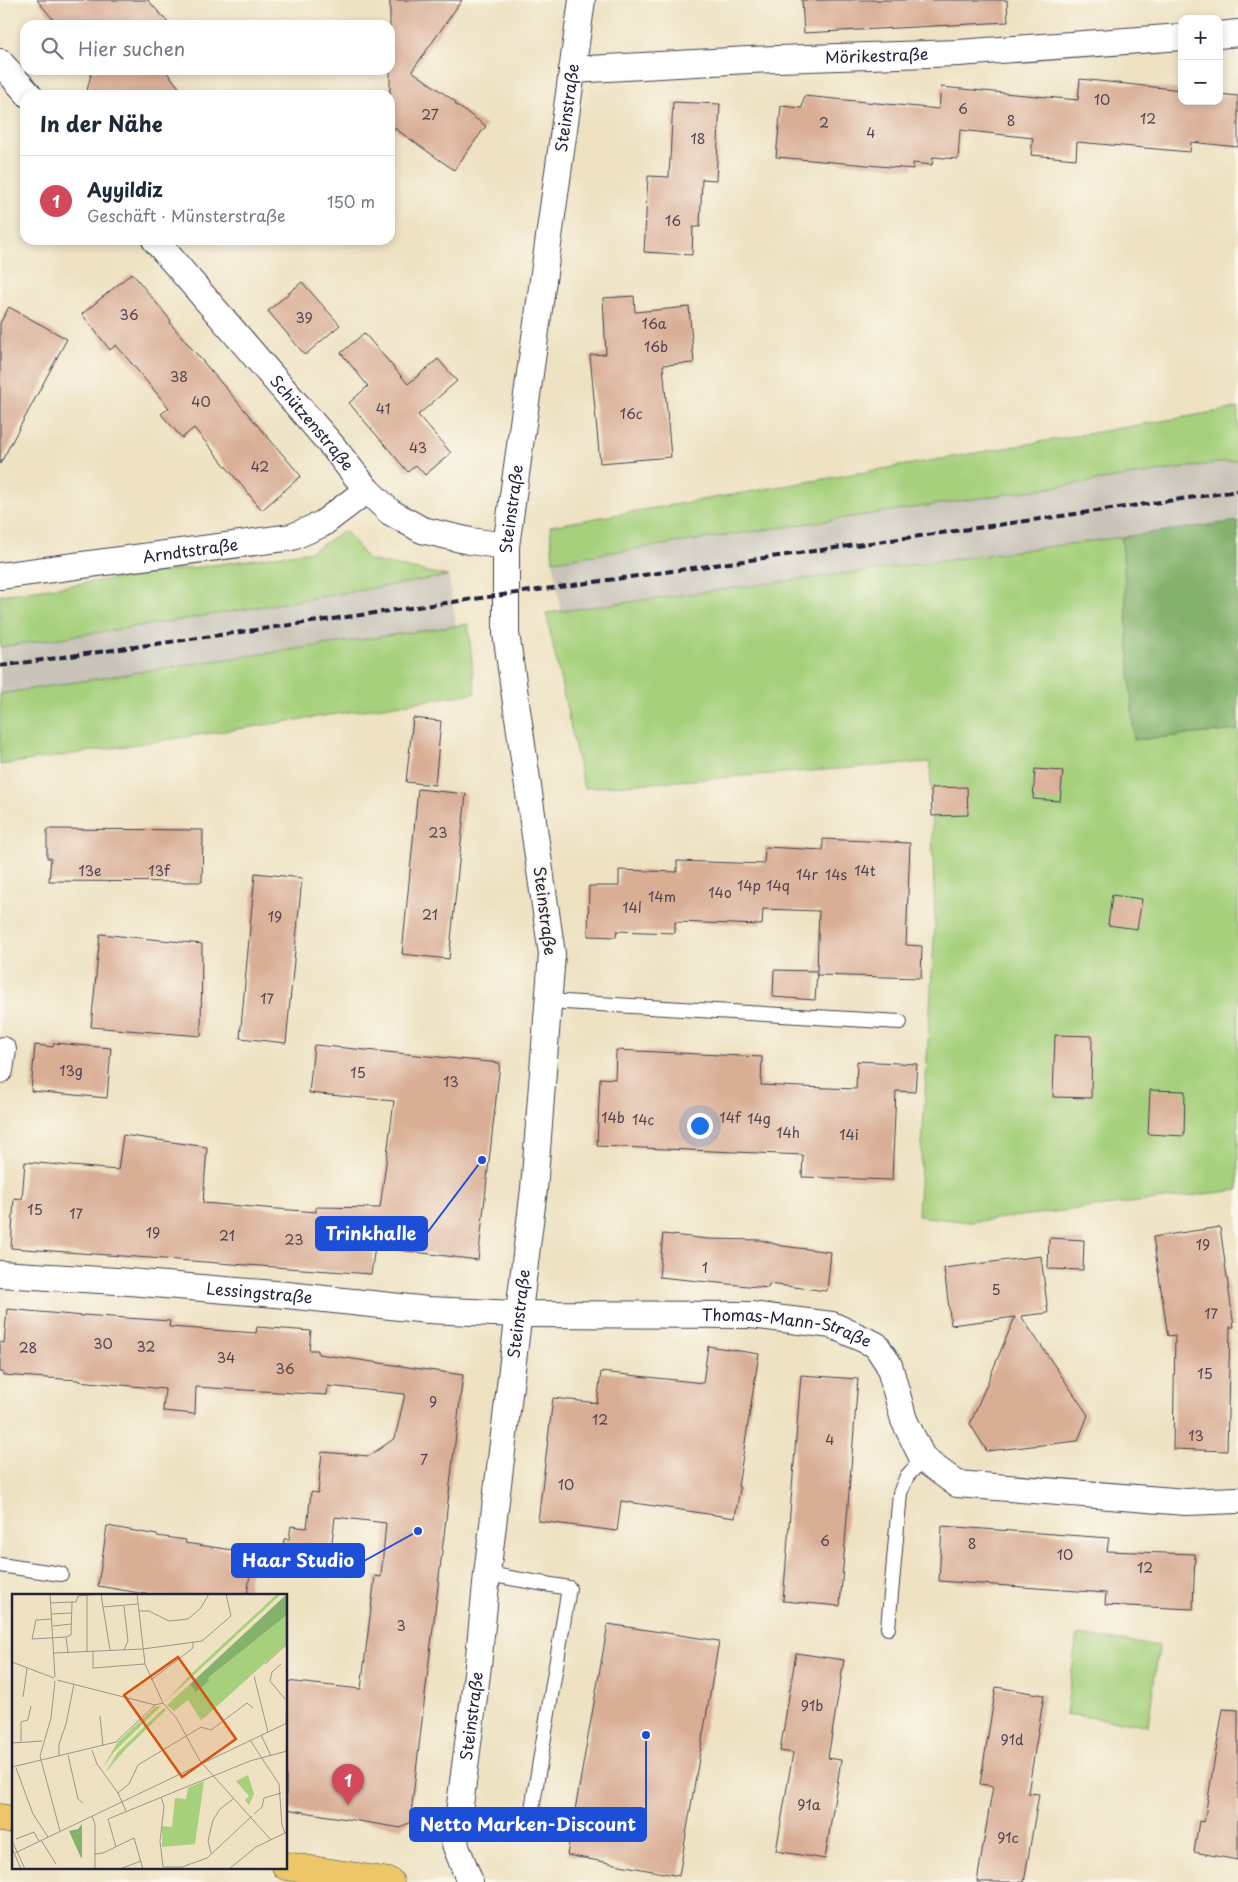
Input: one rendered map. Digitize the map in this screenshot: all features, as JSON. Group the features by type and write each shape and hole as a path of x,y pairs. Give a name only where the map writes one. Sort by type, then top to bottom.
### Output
{"main road":[{"path":"288,1866 390,1882"}],"street":[{"name":"Steinstraße","path":"470,1882 455,1844 534,1190 552,954 506,633 506,546 582,0"},
{"path":"1223,35 1238,33"},
{"name":"Mörikestraße","path":"572,70 748,60 959,53 1178,37"},
{"path":"0,62 25,90"},
{"name":"Schützenstraße","path":"159,245 334,448 367,490 390,512 422,530 470,541 506,546"},
{"name":"Arndtstraße","path":"0,576 292,537 322,524 367,490"},
{"name":"Lessingstraße","path":"0,1274 117,1280 428,1310 518,1314"},
{"name":"Thomas-Mann-Straße","path":"518,1314 751,1315 832,1325 876,1345 889,1365 904,1420 923,1459 958,1484 1186,1502 1238,1500"}],"lane":[{"path":"548,1001 900,1022"},
{"path":"888,1628 900,1493 907,1476 923,1459"},
{"path":"0,1565 61,1574"},
{"path":"487,1574 569,1588 530,1821"}],"shaded area":[{"path":"1238,460 1238,521 561,611 553,561"},
{"path":"448,576 456,626 0,694 0,647"}],"green space":[{"path":"1238,408 1238,460 553,561 550,526"},
{"path":"1238,521 1238,730 1134,740 1122,537"},
{"path":"345,530 368,560 448,576 0,647 0,595 312,551"},
{"path":"1122,537 1134,740 1238,730 1238,1190 970,1222 918,1216 935,921 930,762 584,788 546,613"},
{"path":"468,624 475,693 0,765 0,694"},
{"path":"1077,1635 1159,1646 1148,1725 1066,1714"}],"building":[{"path":"37,0 148,0 166,20 54,20"},
{"path":"390,0 462,0 412,71 486,126 454,170 395,129 395,90 390,90 390,75 395,75 395,20 390,20"},
{"path":"802,0 1007,0 1008,22 804,33"},
{"path":"91,75 169,75 181,90 87,90"},
{"path":"1080,79 1178,90 1178,105 1223,105 1223,94 1238,96 1238,147 1191,142 1190,152 1077,142 1076,159 1031,155 1033,138 960,130 958,159 933,157 932,165 913,163 913,169 776,157 781,106 802,108 804,96 939,109 941,87 1078,100"},
{"path":"673,102 720,104 716,180 702,179 700,227 693,227 692,255 644,252 648,176 669,177"},
{"path":"132,273 171,321 170,323 301,476 262,510 194,428 182,438 161,414 169,408 116,345 110,350 82,314"},
{"path":"302,282 340,325 305,355 268,311"},
{"path":"634,296 635,312 689,307 694,363 663,365 671,457 600,463 590,355 606,354 603,298"},
{"path":"9,307 67,339 0,464 0,323"},
{"path":"364,333 408,384 438,359 457,381 418,415 451,453 425,475 416,465 408,472 349,403 368,386 341,353"},
{"path":"413,718 441,721 435,785 406,782"},
{"path":"1035,769 1063,771 1060,801 1033,799"},
{"path":"967,787 968,815 932,816 931,788"},
{"path":"418,789 466,794 449,959 402,954"},
{"path":"47,829 203,830 202,882 49,881 51,858 47,858"},
{"path":"823,839 910,843 906,945 922,946 921,978 817,975 815,1000 773,997 774,970 817,971 819,911 763,909 762,925 675,922 675,933 617,931 616,937 588,936 589,886 619,886 619,870 677,872 677,861 764,864 765,847 823,850"},
{"path":"255,873 302,878 286,1043 240,1038"},
{"path":"1112,895 1142,899 1137,929 1108,925"},
{"path":"100,934 202,944 201,1036 91,1027"},
{"path":"1055,1035 1092,1036 1091,1098 1053,1097"},
{"path":"54,1043 111,1048 107,1098 31,1091 35,1045 53,1047"},
{"path":"314,1045 500,1063 478,1260 375,1247 371,1274 11,1248 14,1198 22,1199 25,1162 118,1170 123,1135 207,1147 203,1203 316,1212 316,1207 380,1208 394,1101 309,1093"},
{"path":"616,1050 762,1057 761,1085 801,1087 856,1089 857,1061 917,1064 915,1092 896,1091 892,1180 802,1177 803,1155 597,1146 600,1078 615,1079"},
{"path":"1150,1090 1185,1091 1184,1136 1148,1134"},
{"path":"1220,1227 1234,1327 1230,1327 1227,1451 1173,1449 1175,1335 1168,1336 1153,1237"},
{"path":"663,1234 707,1239 761,1240 782,1246 831,1252 827,1291 769,1284 768,1288 659,1277"},
{"path":"1049,1238 1084,1240 1083,1270 1048,1269"},
{"path":"1041,1256 1048,1313 1021,1316 1088,1415 1078,1441 987,1451 970,1424 1015,1317 951,1325 944,1268"},
{"path":"7,1309 170,1321 169,1327 256,1333 257,1327 311,1331 309,1350 318,1350 318,1354 463,1375 410,1822 401,1828 288,1809 288,1681 361,1689 375,1576 381,1577 386,1523 335,1517 328,1575 280,1569 284,1539 289,1539 291,1526 307,1528 311,1492 318,1493 322,1452 369,1456 395,1438 405,1394 328,1386 327,1395 196,1387 195,1414 163,1411 165,1389 3,1375 3,1372 0,1372 0,1342 4,1343"},
{"path":"708,1346 759,1354 738,1487 740,1488 735,1518 621,1501 617,1531 538,1521 553,1398 597,1403 601,1372 703,1383"},
{"path":"801,1375 858,1379 840,1606 783,1601"},
{"path":"107,1526 186,1540 185,1543 253,1553 247,1594 146,1594 98,1586"},
{"path":"942,1526 1109,1538 1107,1551 1195,1554 1193,1609 1105,1605 1106,1593 939,1581"},
{"path":"608,1624 719,1641 679,1876 567,1855"},
{"path":"796,1653 844,1660 828,1758 841,1760 825,1859 776,1851 793,1753 780,1751"},
{"path":"996,1687 1044,1695 1028,1793 1039,1794 1024,1882 977,1882 993,1786 980,1784"},
{"path":"1223,1709 1238,1710 1238,1860 1194,1852 1199,1821 1204,1822"}],"railway":[{"path":"0,666 1238,491"}],"place":[{"name":"Trinkhalle","path":"482,1160"},
{"name":"Haar Studio","path":"418,1531"},
{"name":"Netto Marken-Discount","path":"646,1735"},
{"name":"Ayyildiz","path":"348,1805"}]}
